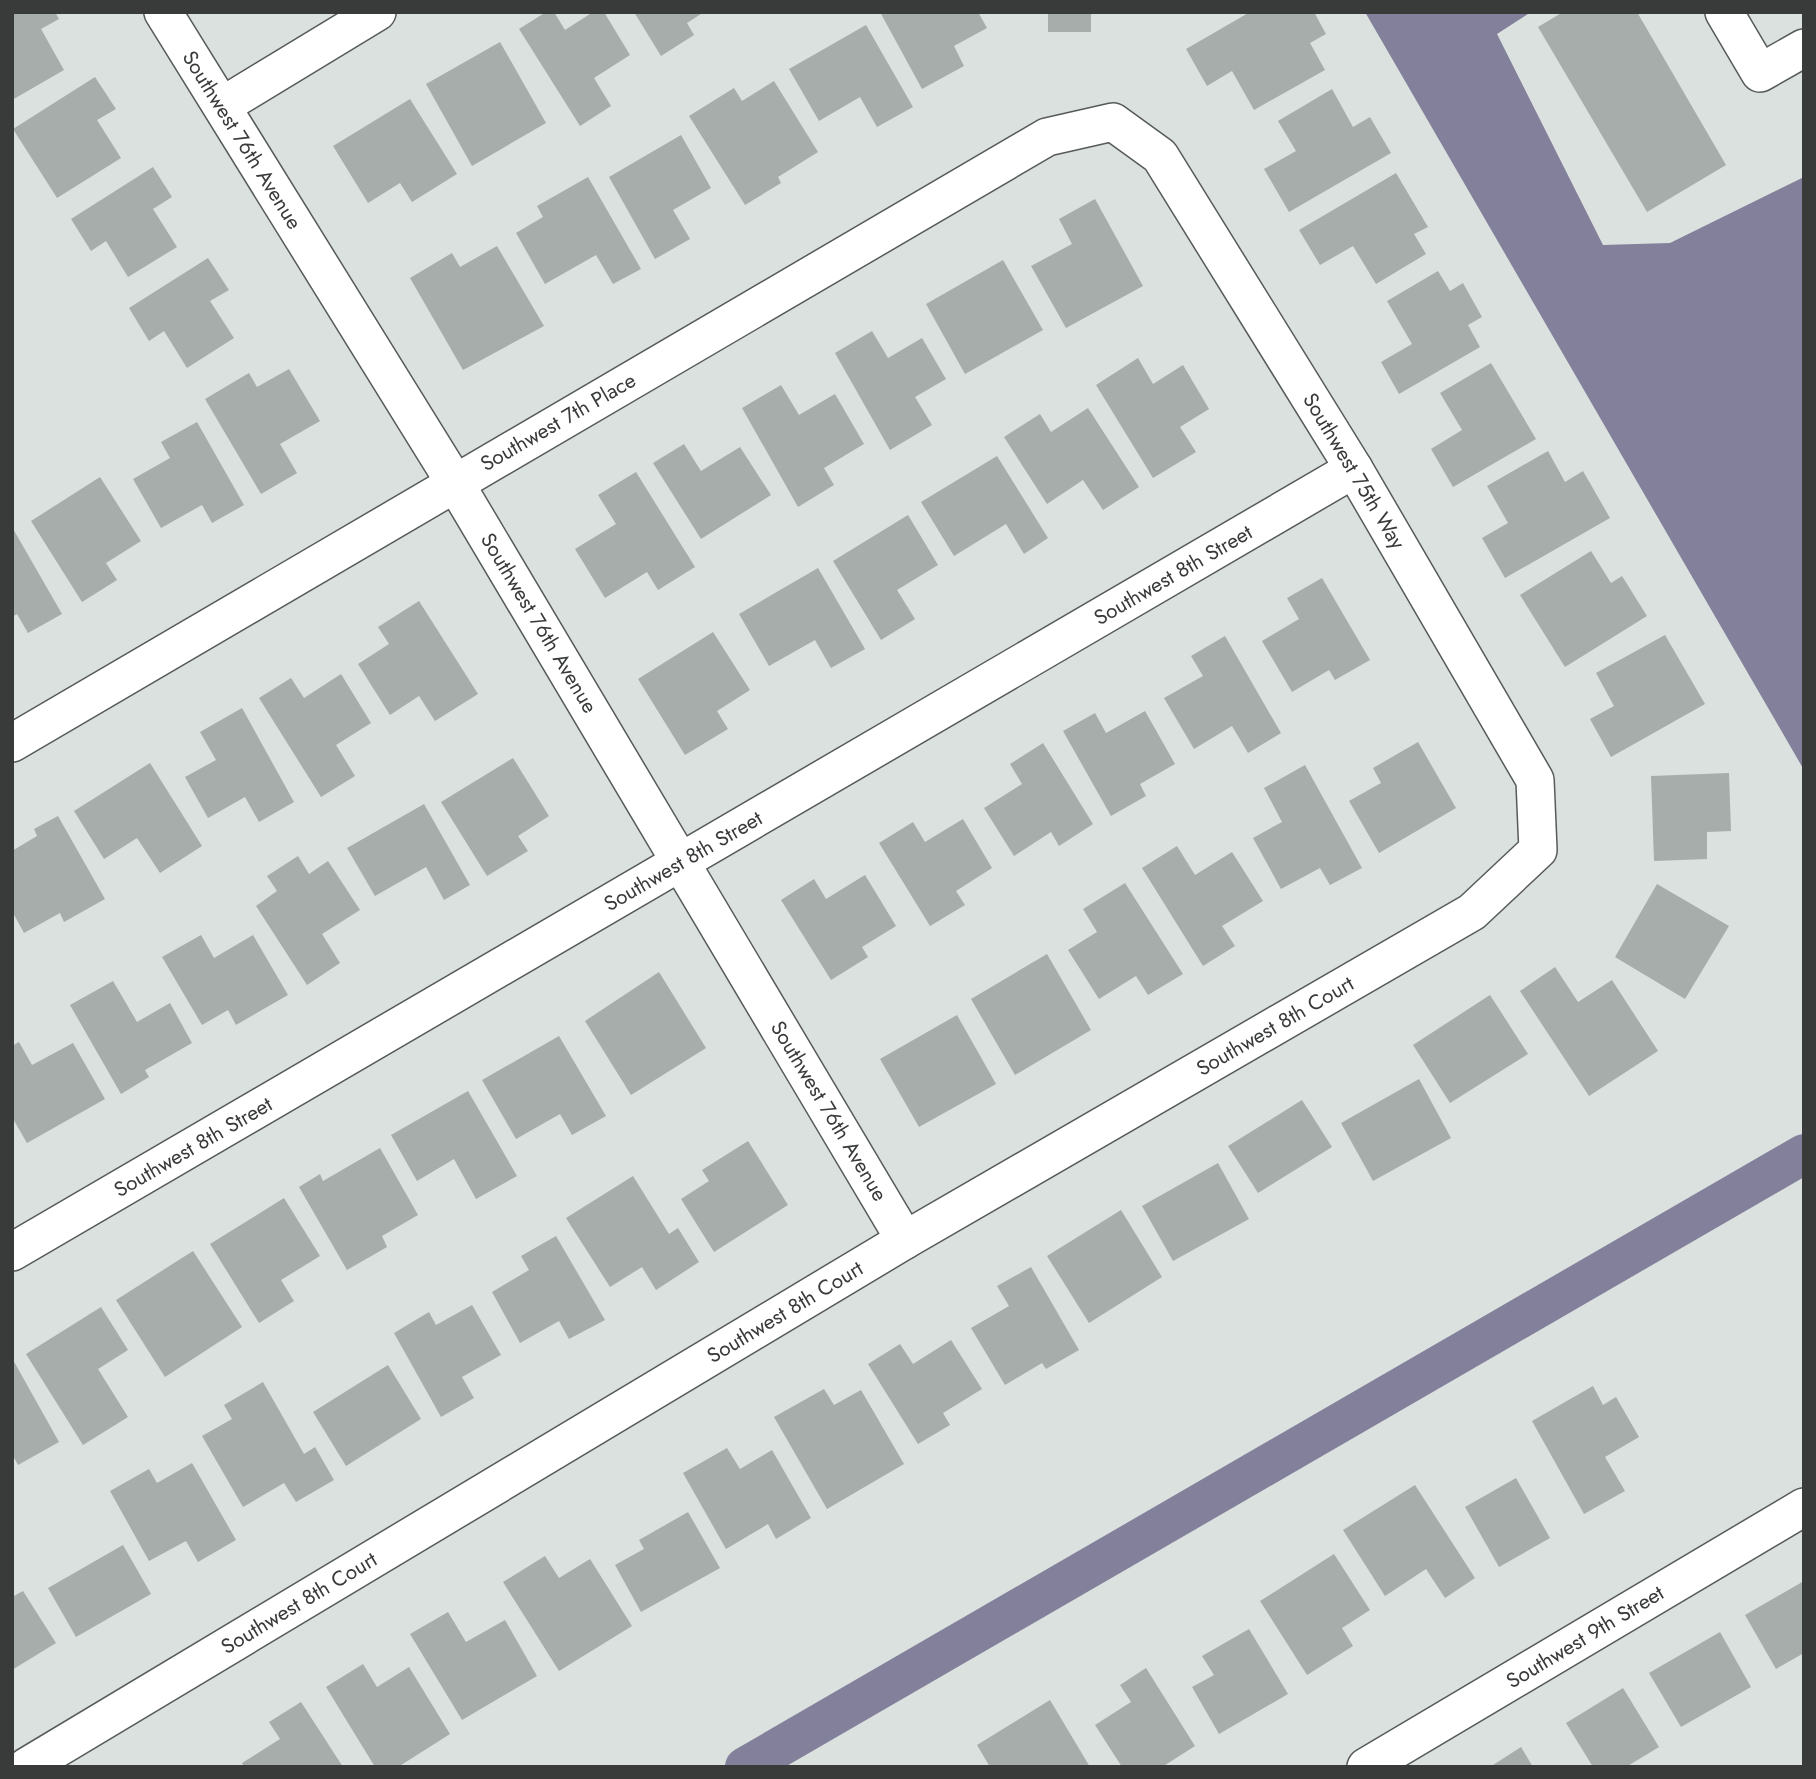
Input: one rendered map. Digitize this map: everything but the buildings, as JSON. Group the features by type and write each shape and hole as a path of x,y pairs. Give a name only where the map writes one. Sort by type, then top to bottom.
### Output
{"street":[{"name":"Southwest 76th Avenue","path":"163,12 455,483 905,1240"},
{"path":"222,106 377,12"},
{"path":"1724,12 1760,73 1804,48"},
{"name":"Southwest 7th Place","path":"12,744 1047,137 1113,122"},
{"name":"Southwest 75th Way","path":"1113,122 1160,156 1354,469 1535,780 1538,850"},
{"name":"Southwest 8th Street","path":"12,1252 1354,469"},
{"name":"Southwest 8th Court","path":"26,1767 905,1240 1472,912 1538,850"},
{"name":"Southwest 9th Street","path":"1366,1767 1804,1507"}],"shaded area":[{"path":"1365,12 1531,12 1497,34 1603,245 1670,243 1804,177 1804,770"}],"waterway":[{"path":"745,1767 1804,1154"}]}
